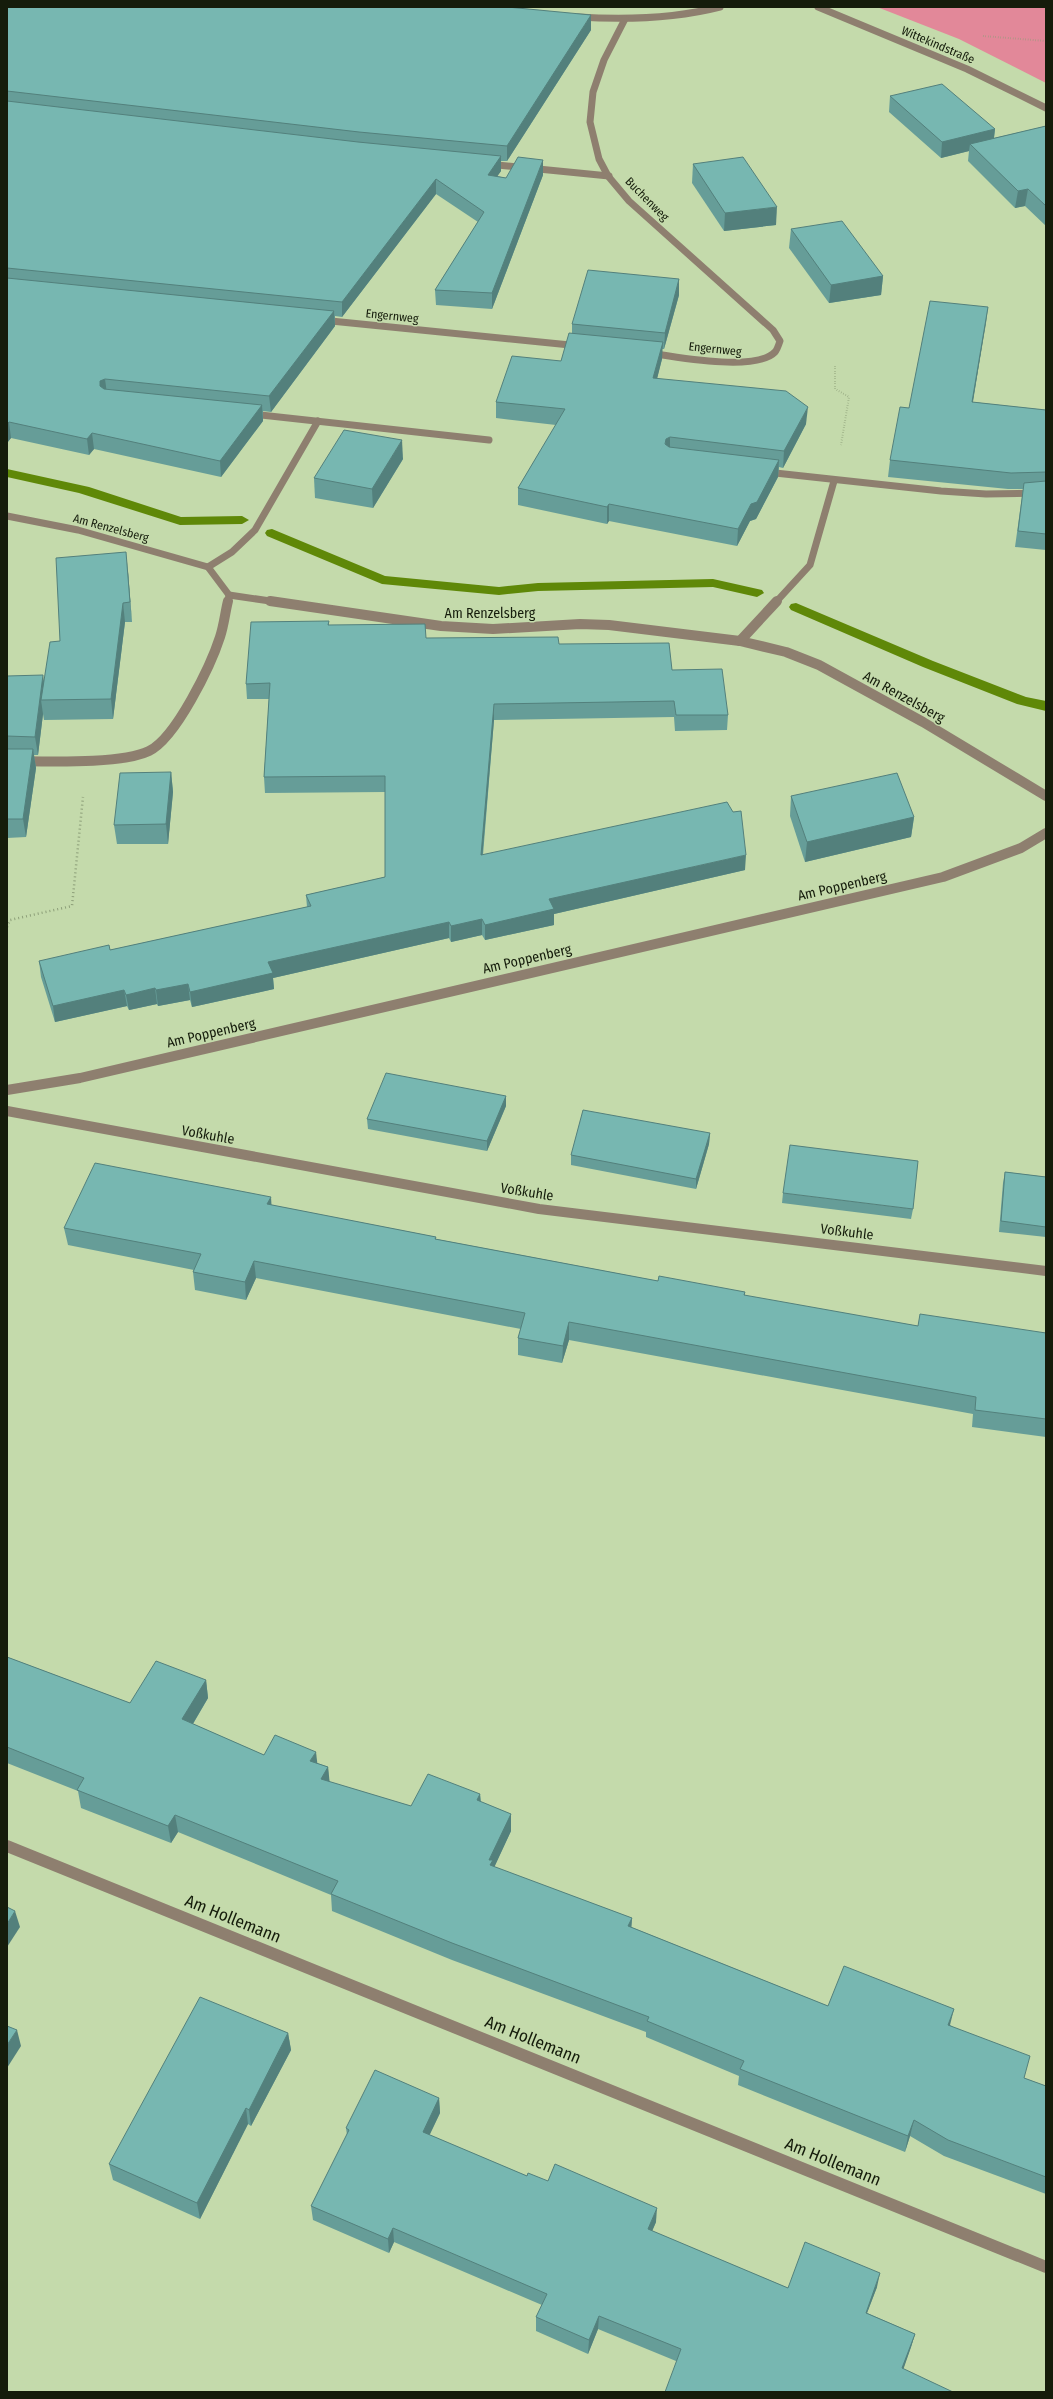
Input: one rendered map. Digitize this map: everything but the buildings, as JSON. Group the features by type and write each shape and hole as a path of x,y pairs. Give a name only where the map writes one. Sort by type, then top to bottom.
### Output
{"street":[{"path":"569,16 625,19 671,16 720,7"},
{"name":"Wittekindstraße","path":"818,7 967,69 1046,108"},
{"name":"Buchenweg","path":"625,19 596,82 591,103 594,146 608,176 652,221 772,330 780,341 778,351 774,355"},
{"path":"476,163 608,176"},
{"name":"Engernweg","path":"313,319 589,347"},
{"name":"Engernweg","path":"644,353 747,363 765,360 774,355"},
{"path":"239,413 489,440"},
{"path":"7,762 135,756 150,751 166,737 176,725 214,654 220,636 229,595 208,567 232,552 255,530 318,421"},
{"path":"755,470 834,481 986,494 1046,493"},
{"path":"740,641 810,566 834,481"},
{"name":"Am Renzelsberg","path":"7,516 78,530 208,567"},
{"name":"Am Renzelsberg","path":"229,595 447,627 493,629 580,624 602,625 740,641 786,652 819,666 923,722 1046,796"},
{"name":"Am Poppenberg","path":"7,1090 80,1078 943,876 1021,848 1046,833"},
{"name":"Voßkuhle","path":"7,1110 539,1209 1046,1271"},
{"name":"Am Hollemann","path":"7,1846 1046,2267"}],"path":[{"path":"834,366 835,389 849,397 834,481"},
{"path":"7,927 10,920 72,906 87,759"}],"shaded area":[{"path":"877,7 1046,7 1046,83 959,39"}],"waterway":[{"path":"7,473 19,474 84,490 180,521 242,520"},
{"path":"272,533 382,580 499,591 538,587 713,583 757,593"},
{"path":"796,607 928,664 1022,701 1046,706"}]}
